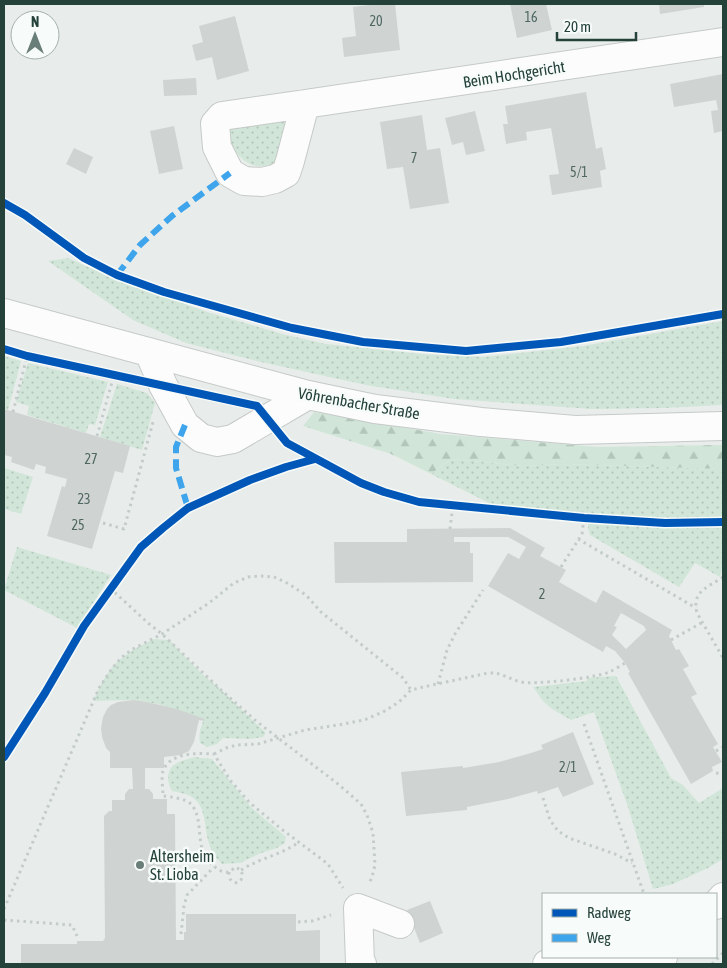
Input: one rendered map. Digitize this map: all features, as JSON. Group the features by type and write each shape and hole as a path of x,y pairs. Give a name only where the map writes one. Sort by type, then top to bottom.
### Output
{"street":[{"name":"Beim Hochgericht","path":"305,104 723,42"},
{"name":"Vöhrenbacher Straße","path":"4,313 308,396 375,409 481,422 575,430 723,426"},
{"path":"149,352 163,386 185,425 201,438 216,442 233,439 308,396"},
{"path":"362,964 360,963 358,908 400,924"},
{"path":"547,964 582,958"},
{"path":"600,958 636,964"}],"path":[{"path":"13,412 27,356"},
{"path":"97,436 114,376"},
{"path":"103,523 124,529 163,386"},
{"path":"4,757 45,694 84,626 141,547 188,508 250,480 315,459"},
{"path":"450,529 453,505"},
{"path":"561,567 582,534 584,518"},
{"path":"578,540 696,608"},
{"path":"4,909 99,688 111,670 131,650 162,634 209,603 234,583 248,577 261,576 274,577 287,582 306,595 321,612 403,678 411,690"},
{"path":"723,576 708,585 701,592 697,598 696,608 723,658"},
{"path":"110,588 256,721 362,804 372,833 375,865 372,877 358,908 312,921 298,922"},
{"path":"438,684 447,650 483,590"},
{"path":"671,640 703,622"},
{"path":"241,870 235,868 229,872 214,867 207,860 200,844 197,817 192,805 186,800 162,796 162,773 167,764 175,758 189,755 214,754 232,746 258,744 306,730 364,720 383,712 399,702 411,690 423,686 488,673 496,673 522,682 532,683 592,677 608,673 625,663"},
{"path":"584,724 644,893"},
{"path":"716,751 723,747"},
{"path":"214,754 230,780 250,802 280,828 328,864 341,886 358,908"},
{"path":"716,773 723,774"},
{"path":"543,798 550,820 558,831 569,838 616,854 633,864"},
{"path":"241,870 252,863 289,849 299,842"},
{"path":"181,934 187,895 214,867"},
{"path":"229,872 229,878 235,883 242,879 241,870"},
{"path":"4,920 72,925 77,936"},
{"path":"712,964 723,953"}],"green space":[{"path":"281,117 291,121 282,151 275,162 267,166 257,166 249,164 237,154 230,139 227,124"},
{"path":"68,258 117,280 207,312 286,335 326,344 422,354 483,357 583,346 723,321 723,405 592,409 454,399 366,385 261,362 186,343 133,320 48,261"},
{"path":"4,356 21,361 8,410 4,409"},
{"path":"28,363 108,382 95,425 89,424 86,433 27,415 29,406 16,402"},
{"path":"117,384 147,393 155,403 142,450 100,437"},
{"path":"314,412 441,434 597,447 723,445 723,469 562,464 522,466 451,459 431,474 391,454 303,426"},
{"path":"451,459 522,466 562,464 723,469 723,519 627,518 557,513 491,504 431,474"},
{"path":"4,468 33,477 21,514 4,509"},
{"path":"588,524 723,528 723,566 720,577 695,563 679,587 590,535"},
{"path":"17,547 111,575 77,628 4,590"},
{"path":"153,639 169,640 201,673 266,733 263,737 250,739 223,738 217,744 207,747 200,743 199,740 204,719 148,702 127,700 93,701 105,678 117,662 129,652"},
{"path":"616,676 671,778 683,785 699,803 723,788 723,859 673,884 653,889 628,807 594,712 571,720 552,709 543,701 533,687 587,681 587,678"},
{"path":"194,757 212,759 252,808 286,837 285,843 240,863 222,864 210,847 203,814 198,803 188,795 172,791 169,784 168,777 171,768 178,762"}],"building":[{"path":"395,4 400,50 344,57 342,38 356,36 353,7"},
{"path":"510,4 546,4 552,30 517,38"},
{"path":"659,4 704,4 704,7 660,14"},
{"path":"235,16 249,71 217,80 212,57 196,61 192,45 203,42 199,26"},
{"path":"723,74 723,131 714,133 711,111 718,110 716,100 674,107 670,84"},
{"path":"196,78 197,95 164,96 163,80"},
{"path":"586,92 596,149 602,147 606,169 600,171 602,187 552,195 549,175 559,174 551,128 526,132 527,140 506,144 503,124 508,124 505,106"},
{"path":"475,111 485,151 466,155 463,142 452,145 445,118"},
{"path":"422,115 427,150 440,148 449,203 410,209 403,167 387,169 380,122"},
{"path":"174,126 183,169 159,174 150,131"},
{"path":"74,148 93,157 86,174 66,164"},
{"path":"4,409 130,446 123,473 115,471 92,549 47,536 62,486 65,487 67,479 45,473 46,467 36,464 34,470 11,462 12,457 4,455"},
{"path":"510,528 545,548 540,556 566,570 559,582 596,603 603,590 672,630 669,636 676,650 679,649 689,666 683,669 697,694 691,697 718,744 713,747 722,762 712,767 713,771 691,784 628,673 630,672 625,663 615,651 606,646 603,652 488,586 508,553 519,559 526,547 508,537 454,537 454,542 470,542 470,553 473,553 473,582 335,583 334,542 407,542 407,529","holes":["621,613 644,626 646,630 626,649 612,635 617,627 614,626"]},
{"name":"Altersheim St. Lioba","path":"134,700 177,709 205,719 204,721 199,720 194,742 189,751 181,755 164,757 164,768 145,768 145,789 149,789 153,794 153,799 167,799 167,814 175,814 176,940 184,940 186,914 296,914 296,931 320,930 320,964 21,964 21,944 77,944 77,941 103,941 105,938 104,816 109,811 112,811 112,800 125,800 125,794 129,789 133,789 132,768 110,768 110,752 106,748 101,728 103,717 111,705"},
{"path":"573,732 594,784 563,797 558,787 538,794 537,791 467,807 467,810 406,816 401,772 463,766 463,768 499,762 543,749 541,745"},
{"path":"430,901 443,933 420,943 407,910"}],"marked path":[{"path":"117,275 140,245 172,216 230,173"},
{"path":"185,425 176,447 176,468 188,508"}],"cycle path":[{"path":"4,203 25,215 84,258 117,275 164,292 292,328 363,342 466,351 561,342 723,314"},
{"path":"4,349 27,356 257,406 287,443 361,483 419,502 584,518 665,523 723,522"},
{"path":"4,757 45,693 84,626 141,547 188,508 250,480 315,459"}],"place":[{"name":"Altersheim St. Lioba","path":"140,865"}]}
